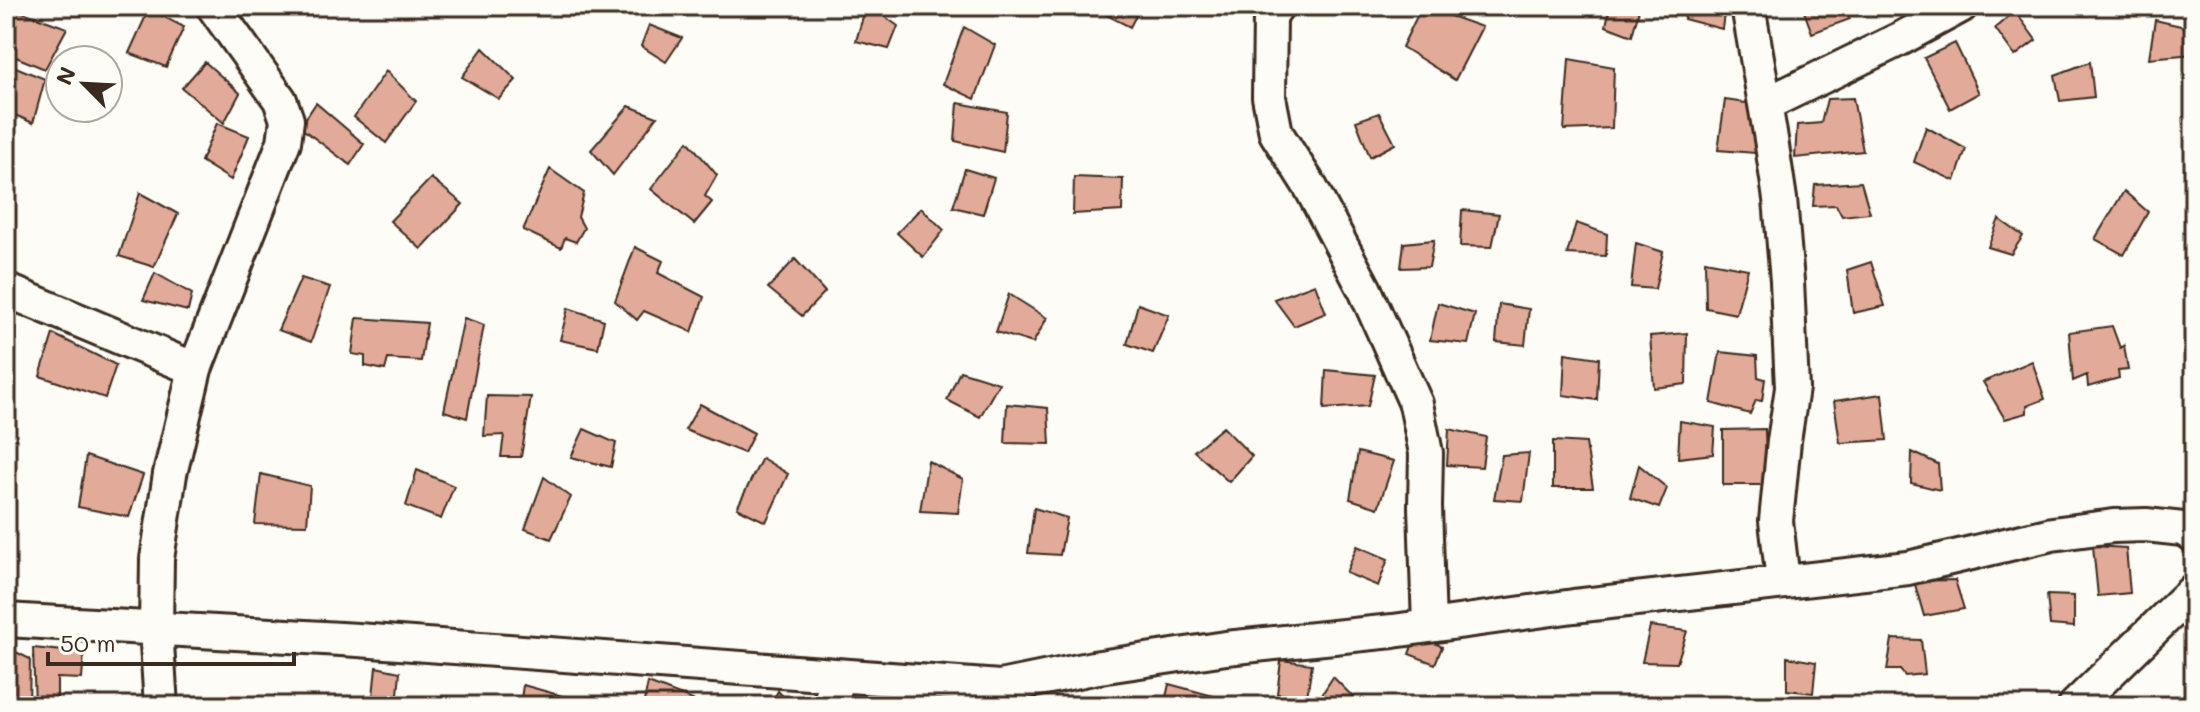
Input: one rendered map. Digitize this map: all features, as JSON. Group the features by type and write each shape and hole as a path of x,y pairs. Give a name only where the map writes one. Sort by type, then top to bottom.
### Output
{"street":[{"path":"161,706 156,628 157,559 170,474 195,369 284,142 287,120 280,100 213,6"},
{"path":"1748,6 1780,199 1787,281 1792,388 1776,521 1783,581"},
{"path":"1766,104 1961,6"},
{"path":"1271,9 1269,97 1276,133 1311,188 1365,290 1416,404 1426,453 1429,626"},
{"path":"6,290 195,369"},
{"path":"6,620 358,640 1000,687 1093,668 1226,648 1908,568 2052,534 2114,526 2183,529 2194,536"},
{"path":"2075,706 2194,590"},
{"path":"828,706 840,676"},
{"path":"1000,687 1038,706"}],"building":[{"path":"6,6 67,28 58,44 44,44 44,69 6,53"},
{"path":"866,6 898,26 889,49 856,41"},
{"path":"1089,6 1141,6 1130,27"},
{"path":"1422,6 1482,27 1455,80 1402,47"},
{"path":"1610,6 1640,6 1632,36 1606,26"},
{"path":"1688,6 1725,6 1722,29 1684,19"},
{"path":"1802,6 1844,6 1850,19 1812,33"},
{"path":"149,9 184,27 166,67 129,53"},
{"path":"2015,11 2036,40 2015,56 1995,28"},
{"path":"2155,20 2194,29 2194,54 2149,58"},
{"path":"649,25 682,38 666,62 641,46"},
{"path":"964,27 995,45 975,99 943,84"},
{"path":"1955,43 1979,93 1950,109 1924,58"},
{"path":"483,48 516,80 499,99 462,77"},
{"path":"1569,59 1614,67 1612,128 1564,130"},
{"path":"205,62 240,93 224,123 182,88"},
{"path":"2090,62 2094,97 2060,101 2055,75"},
{"path":"6,63 44,79 33,123 6,111"},
{"path":"386,71 416,101 386,143 354,117"},
{"path":"1853,98 1863,151 1795,158 1797,125 1821,123 1827,99"},
{"path":"1725,100 1760,105 1755,153 1718,150"},
{"path":"316,103 364,144 350,165 300,127"},
{"path":"958,103 1007,112 1003,152 955,141"},
{"path":"629,106 657,117 613,175 591,150"},
{"path":"1379,113 1395,144 1370,157 1356,121"},
{"path":"217,123 249,136 231,180 201,161"},
{"path":"1926,127 1966,149 1955,181 1914,162"},
{"path":"688,141 717,175 705,196 712,202 694,224 651,189"},
{"path":"550,169 584,193 578,217 584,228 576,242 565,238 561,248 523,230"},
{"path":"965,169 994,178 983,214 953,207"},
{"path":"1074,177 1123,179 1122,211 1073,214"},
{"path":"431,178 463,204 421,249 390,221"},
{"path":"1861,182 1870,213 1842,216 1836,205 1813,206 1815,185"},
{"path":"2124,191 2148,212 2124,255 2095,239"},
{"path":"140,193 178,214 154,267 119,256"},
{"path":"921,208 944,230 923,257 897,233"},
{"path":"1462,210 1499,214 1492,247 1460,246"},
{"path":"1999,219 2023,236 2011,254 1988,247"},
{"path":"1576,223 1607,234 1606,256 1567,254"},
{"path":"1434,240 1429,267 1401,268 1404,243"},
{"path":"1636,243 1663,252 1655,289 1631,287"},
{"path":"635,247 663,261 658,273 704,297 692,332 644,311 637,320 615,301"},
{"path":"795,259 825,292 802,316 768,288"},
{"path":"1705,261 1748,269 1736,314 1706,308"},
{"path":"1871,262 1885,306 1853,313 1847,270"},
{"path":"155,273 192,294 188,311 143,300"},
{"path":"301,278 330,287 311,342 278,330"},
{"path":"1315,284 1326,313 1294,326 1274,299"},
{"path":"1009,294 1047,318 1033,343 996,332"},
{"path":"1438,303 1475,314 1468,344 1430,340"},
{"path":"1138,304 1169,315 1153,353 1127,344"},
{"path":"1499,304 1529,309 1525,345 1496,342"},
{"path":"568,308 604,320 598,348 560,340"},
{"path":"357,318 427,323 421,361 388,359 385,370 365,366 365,356 352,354"},
{"path":"464,318 484,325 467,418 444,411"},
{"path":"2112,326 2120,348 2124,345 2128,370 2118,371 2119,378 2088,387 2087,375 2073,381 2069,332"},
{"path":"1687,333 1686,384 1654,388 1650,336"},
{"path":"53,334 116,365 105,398 40,376"},
{"path":"1720,352 1757,356 1758,377 1765,379 1762,401 1756,400 1750,414 1711,403"},
{"path":"1565,353 1599,358 1597,400 1563,395"},
{"path":"2032,361 2045,399 2027,406 2027,413 2005,419 1983,382"},
{"path":"1326,370 1375,375 1368,406 1324,409"},
{"path":"960,371 999,383 980,417 947,400"},
{"path":"1882,394 1887,440 1840,443 1834,401"},
{"path":"487,396 531,397 521,457 501,457 504,435 484,436"},
{"path":"700,404 754,433 744,453 685,430"},
{"path":"1007,404 1048,408 1050,444 1005,443"},
{"path":"1680,421 1715,427 1713,454 1678,458"},
{"path":"1223,427 1252,456 1229,482 1194,451"},
{"path":"584,429 616,443 611,467 571,457"},
{"path":"1449,429 1486,437 1482,467 1447,465"},
{"path":"1765,429 1767,485 1723,485 1723,430"},
{"path":"1553,441 1586,443 1593,488 1553,488"},
{"path":"1358,452 1394,461 1378,508 1350,499"},
{"path":"1912,452 1938,464 1940,490 1911,483"},
{"path":"1529,453 1523,501 1494,499 1502,455"},
{"path":"86,456 143,475 129,517 78,507"},
{"path":"762,458 788,474 766,522 737,508"},
{"path":"928,461 963,479 958,513 920,511"},
{"path":"1639,465 1667,488 1659,508 1630,498"},
{"path":"417,470 454,486 441,519 406,506"},
{"path":"261,474 310,486 307,525 255,524"},
{"path":"544,477 571,497 551,539 525,529"},
{"path":"1034,508 1067,518 1060,555 1028,553"},
{"path":"1357,546 1388,559 1378,586 1346,573"},
{"path":"2093,546 2126,548 2130,593 2098,596"},
{"path":"1955,580 1964,609 1924,616 1914,581"},
{"path":"2047,595 2074,596 2074,627 2050,625"},
{"path":"1650,626 1687,631 1677,663 1642,662"},
{"path":"1417,633 1442,647 1435,664 1409,654"},
{"path":"1892,639 1921,640 1925,674 1905,676 1900,670 1887,670"},
{"path":"8,648 30,659 29,706 6,706 10,679 6,679"},
{"path":"33,648 84,653 82,679 57,678 57,706 35,706"},
{"path":"1787,657 1816,662 1813,693 1787,690"},
{"path":"1281,660 1312,664 1307,697 1277,694"},
{"path":"376,667 400,672 397,706 372,706"},
{"path":"1333,677 1353,697 1349,706 1315,705"},
{"path":"648,683 693,700 691,706 643,706"},
{"path":"1169,684 1213,696 1210,706 1164,706"},
{"path":"523,685 566,697 565,706 520,706"},
{"path":"778,691 792,706 770,706"}]}
